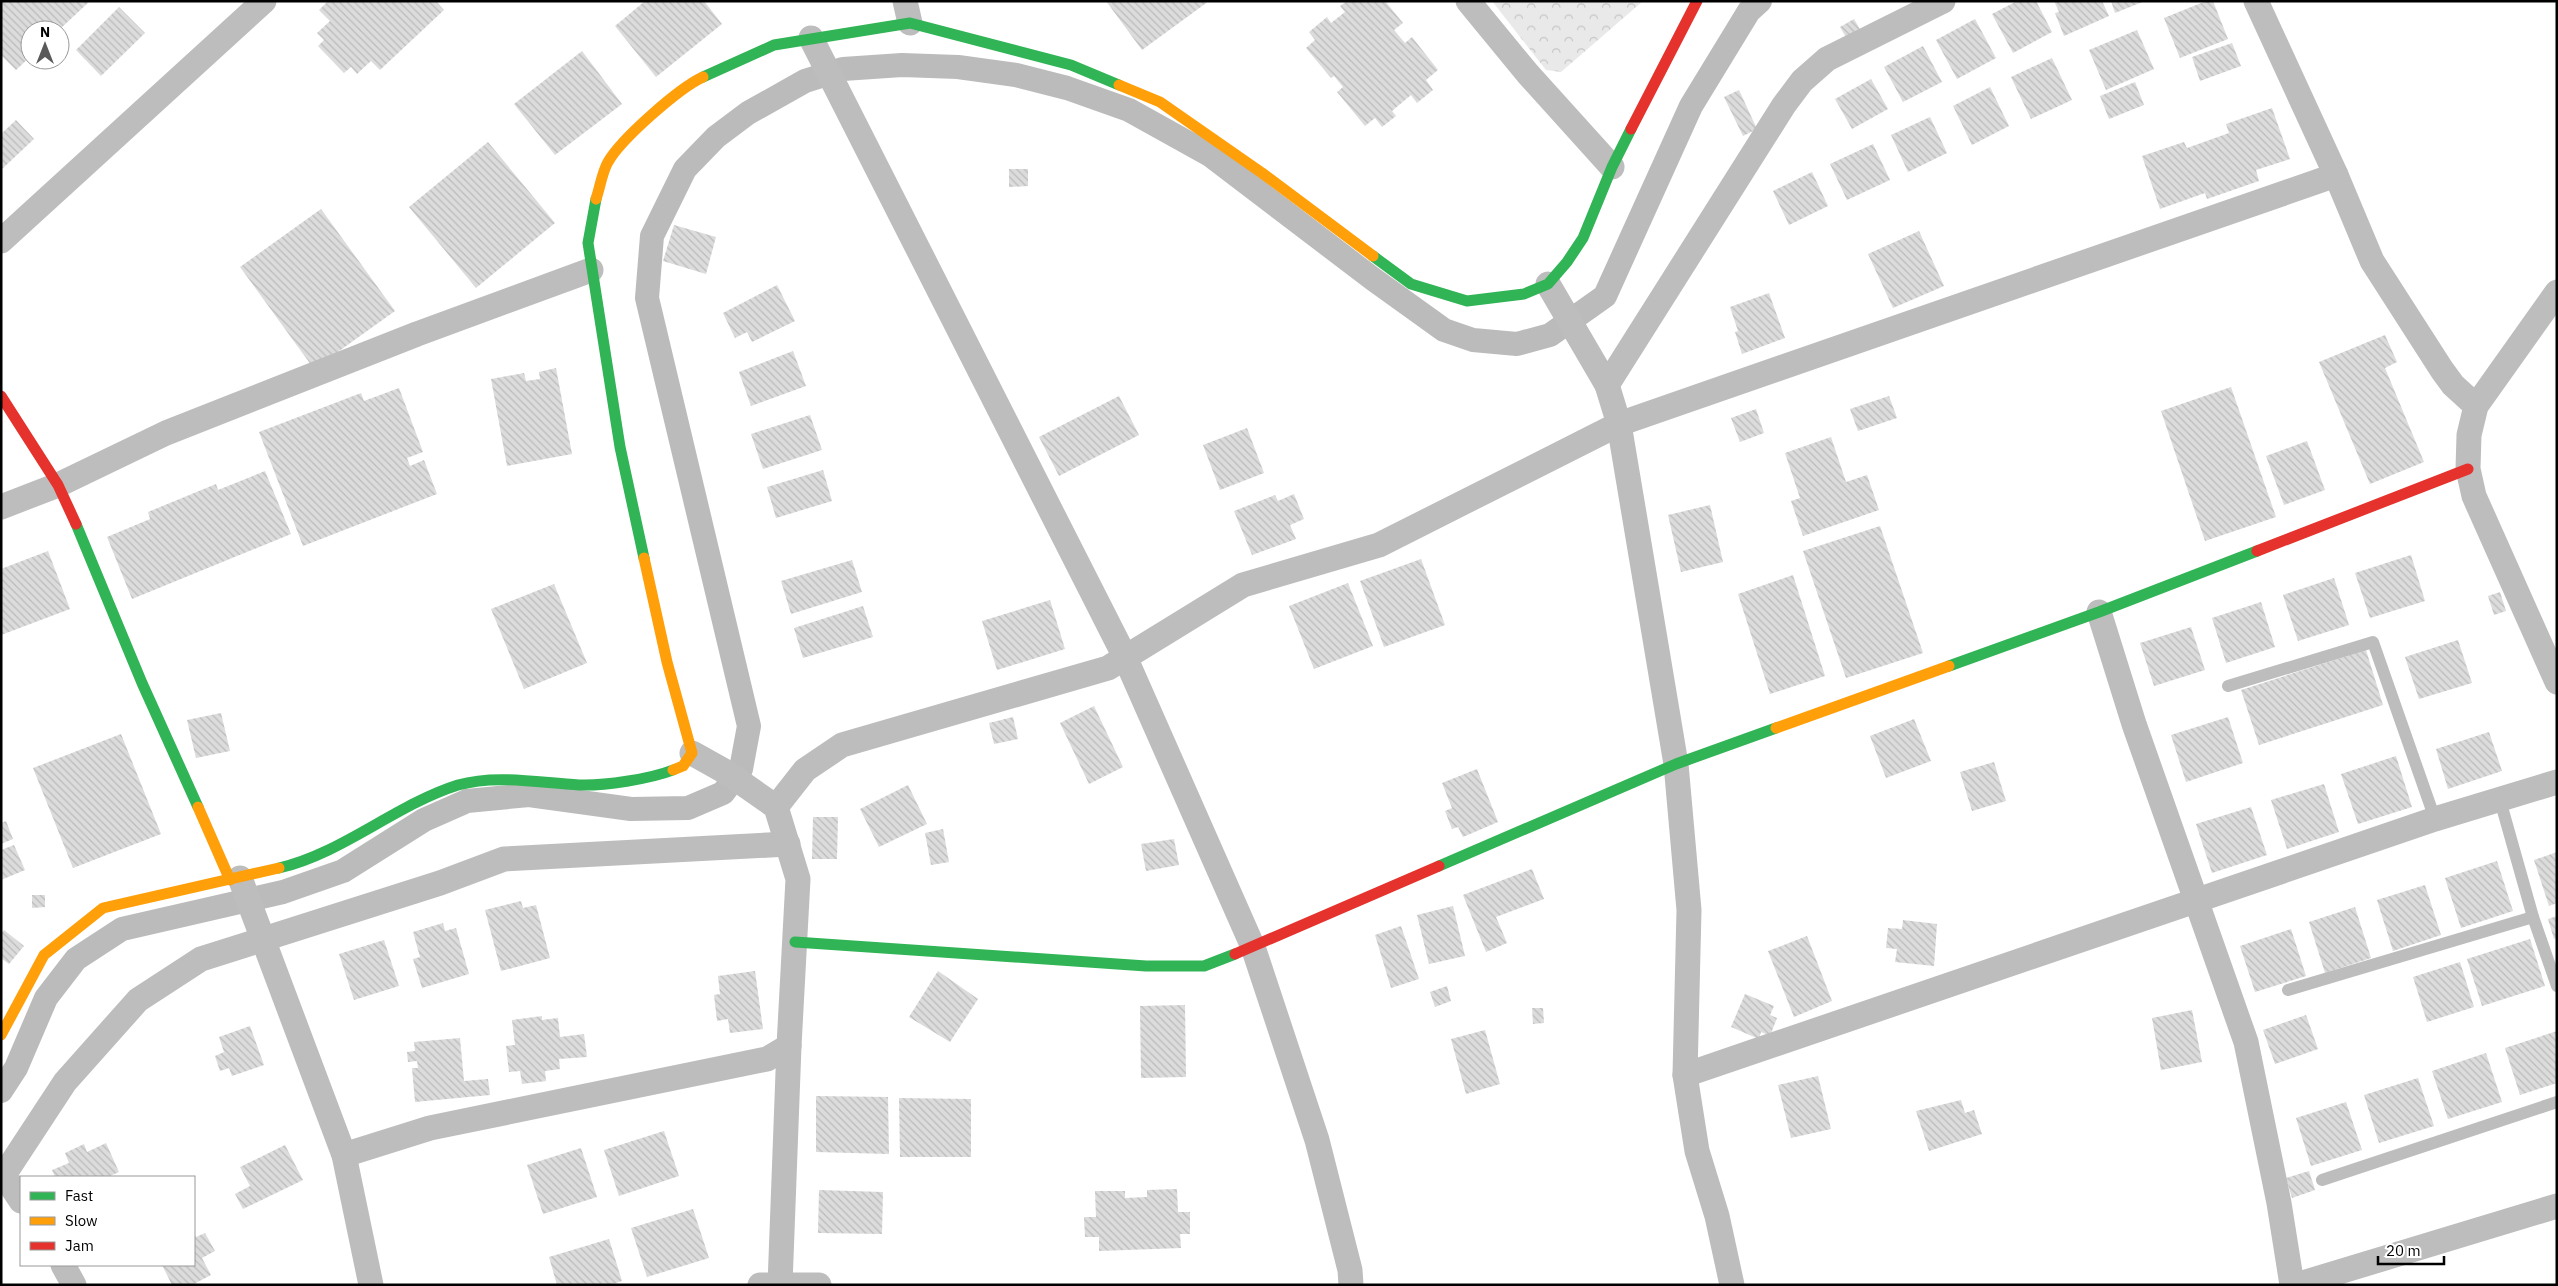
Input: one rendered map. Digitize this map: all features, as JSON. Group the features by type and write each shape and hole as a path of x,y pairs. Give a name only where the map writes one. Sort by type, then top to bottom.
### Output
{"street":[{"path":"1,241 264,1"},
{"path":"1468,1 1528,74 1612,167"},
{"path":"1553,293 1567,262 1583,238 1612,167 1697,1"},
{"path":"1607,385 1784,106 1802,81 1827,59 1943,1"},
{"path":"2256,1 2336,175 2372,261 2442,370 2462,395 2476,406"},
{"path":"819,1285 773,1285 798,879 776,806 735,778 692,753 667,662 620,447 588,243 594,205 608,162 646,120 693,82 774,45 811,38 908,12 1071,65 1160,102 1262,173 1411,284 1467,301 1524,294 1553,293"},
{"path":"811,38 1125,657 1253,948 1318,1140 1350,1270 1351,1285"},
{"path":"776,806 805,770 842,745 1108,668 1243,585 1379,545 1619,424 2336,175"},
{"path":"1,507 58,485 176,429 417,334 592,270"},
{"path":"2557,292 2476,406 2468,435 2468,469 2474,496 2557,682"},
{"path":"1553,293 1576,336 1607,385 1619,424 1676,764 1689,910 1685,1075 1697,1151 1717,1216 1732,1285"},
{"path":"1,396 58,485 89,551 142,683 252,909 344,1155 371,1285"},
{"path":"795,942 1146,966 1204,966 1253,948 1676,764 2099,612 2468,469"},
{"path":"2099,612 2134,724 2246,1042 2294,1285 2557,1206"},
{"path":"1,1035 44,955 103,908 238,881 301,863 418,802 459,785 498,780 582,786 657,776 683,766 692,753"},
{"path":"1685,1075 2435,820 2557,782"},
{"path":"20,1200 3,1175 65,1082 138,1000 201,959 440,883 504,859 788,844"},
{"path":"344,1155 430,1128 767,1059 789,1046"},
{"path":"64,1266 74,1285"}],"lane":[{"path":"2228,686 2373,642 2435,820"},
{"path":"2500,800 2533,917 2557,986"},
{"path":"2288,990 2533,917"},
{"path":"2322,1180 2557,1102"}],"green space":[{"path":"1492,1 1643,1 1561,72 1546,70"}],"building":[{"path":"1,1 90,1 70,20 20,20 20,66 16,70 1,55"},
{"path":"328,1 436,1 444,10 380,70 371,61 357,74 351,67 344,73 318,46 324,40 317,33 330,21 319,10"},
{"path":"645,1 704,1 722,24 656,77 615,26"},
{"path":"1106,1 1209,1 1142,50"},
{"path":"1347,1 1385,1 1403,23 1394,30 1405,43 1412,37 1438,70 1426,80 1433,90 1417,103 1411,95 1392,111 1396,116 1382,127 1375,118 1365,126 1337,92 1343,87 1334,76 1331,78 1306,48 1315,40 1309,32 1327,17 1331,23 1345,12 1340,6"},
{"path":"2017,1 2036,1 2052,32 2013,53 1992,14"},
{"path":"2054,1 2102,1 2109,16 2064,36 2055,13 2059,12"},
{"path":"2111,1 2145,1 2115,13"},
{"path":"2206,1 2213,1 2228,39 2180,58 2164,18"},
{"path":"119,7 145,33 101,76 76,50"},
{"path":"1854,19 1861,31 1847,39 1840,27"},
{"path":"1975,19 1996,58 1957,79 1936,40"},
{"path":"2137,30 2154,69 2106,90 2089,50"},
{"path":"2232,43 2241,66 2200,81 2192,57"},
{"path":"1923,46 1942,82 1903,102 1884,67"},
{"path":"582,51 622,104 555,155 514,104"},
{"path":"2052,58 2072,100 2031,119 2011,77"},
{"path":"1871,79 1888,109 1852,129 1835,99"},
{"path":"2135,82 2144,105 2109,119 2100,96"},
{"path":"1990,87 2009,126 1972,145 1953,106"},
{"path":"1739,90 1757,129 1743,136 1724,97"},
{"path":"2272,108 2290,159 2256,170 2259,181 2207,199 2205,193 2160,209 2142,156 2184,142 2187,148 2229,133 2226,124"},
{"path":"1930,117 1947,153 1908,172 1891,135"},
{"path":"16,120 34,139 1,170 1,134"},
{"path":"488,142 555,223 476,288 409,207"},
{"path":"1873,144 1890,180 1847,200 1830,164"},
{"path":"1009,169 1028,169 1028,186 1009,187"},
{"path":"1812,172 1828,206 1789,225 1773,191"},
{"path":"321,209 395,311 314,369 240,267"},
{"path":"674,225 716,237 706,274 663,261"},
{"path":"1919,231 1944,286 1893,308 1868,254"},
{"path":"777,285 795,321 752,342 747,332 735,338 723,313"},
{"path":"1769,293 1785,338 1742,354 1735,332 1738,331 1730,307"},
{"path":"2385,335 2397,362 2385,368 2424,462 2370,484 2319,362"},
{"path":"793,351 806,386 751,406 739,372"},
{"path":"556,368 572,454 507,466 491,379 524,373 526,381 540,379 539,372"},
{"path":"2231,387 2276,517 2205,541 2161,411"},
{"path":"399,388 423,452 407,458 410,466 424,460 437,494 303,546 259,432 361,393 364,401"},
{"path":"1119,396 1139,435 1059,476 1039,437"},
{"path":"1889,396 1897,418 1858,431 1850,409"},
{"path":"1756,409 1764,433 1740,442 1731,418"},
{"path":"810,415 822,450 763,469 751,434"},
{"path":"1247,428 1264,473 1220,490 1203,445"},
{"path":"1831,437 1846,482 1867,475 1879,510 1803,536 1791,501 1800,498 1785,453"},
{"path":"2307,441 2325,490 2284,505 2266,456"},
{"path":"823,470 832,501 776,518 767,487"},
{"path":"265,471 291,534 132,599 107,537 150,519 148,512 216,484 218,490"},
{"path":"1294,494 1304,519 1290,525 1296,539 1252,555 1234,511 1275,495 1278,501"},
{"path":"1710,505 1723,562 1681,572 1668,515"},
{"path":"1880,526 1923,653 1846,678 1803,551"},
{"path":"48,551 70,609 1,635 1,569"},
{"path":"2411,555 2425,601 2370,618 2355,573"},
{"path":"1421,559 1445,625 1384,647 1360,581"},
{"path":"852,560 862,592 791,614 781,581"},
{"path":"1793,575 1825,676 1770,694 1738,594"},
{"path":"2334,578 2349,625 2298,641 2283,595"},
{"path":"1348,583 1373,646 1314,669 1289,606"},
{"path":"554,584 587,663 524,689 491,609"},
{"path":"2500,592 2506,611 2494,615 2488,596"},
{"path":"1050,600 1065,649 997,670 982,621"},
{"path":"2261,602 2275,647 2226,663 2212,618"},
{"path":"863,606 873,637 803,658 794,628"},
{"path":"2191,627 2205,670 2154,686 2140,643"},
{"path":"2458,640 2472,683 2419,699 2405,657"},
{"path":"2366,650 2383,705 2259,745 2241,690"},
{"path":"1094,706 1123,767 1089,784 1060,723"},
{"path":"221,713 230,751 196,758 187,720"},
{"path":"1013,717 1018,739 994,744 989,723"},
{"path":"2228,717 2243,763 2186,782 2171,735"},
{"path":"1914,719 1931,761 1886,778 1870,736"},
{"path":"2489,732 2502,771 2448,789 2436,749"},
{"path":"121,734 161,834 73,868 33,768"},
{"path":"2396,756 2412,807 2358,824 2341,774"},
{"path":"1994,762 2006,801 1972,811 1960,772"},
{"path":"1477,769 1498,822 1463,837 1458,827 1452,829 1445,811 1452,808 1442,783"},
{"path":"2324,784 2339,832 2287,849 2271,800"},
{"path":"908,785 927,824 879,847 860,809"},
{"path":"2251,807 2267,855 2212,873 2196,824"},
{"path":"813,817 838,817 837,859 812,859"},
{"path":"6,821 13,839 1,844 1,823"},
{"path":"943,829 949,862 931,865 925,833"},
{"path":"1174,839 1179,865 1146,871 1141,844"},
{"path":"14,845 25,870 1,880 1,850"},
{"path":"2557,852 2557,903 2549,906 2534,860"},
{"path":"2497,861 2513,911 2461,928 2445,878"},
{"path":"1532,869 1544,899 1496,917 1507,943 1486,952 1463,895"},
{"path":"2425,885 2441,935 2393,951 2377,900"},
{"path":"32,895 45,895 45,907 32,908"},
{"path":"521,901 523,908 536,905 550,958 501,971 485,910"},
{"path":"1453,906 1465,956 1429,964 1417,915"},
{"path":"2355,907 2371,958 2325,973 2309,922"},
{"path":"2557,916 2557,938 2554,939 2548,919"},
{"path":"1903,920 1937,924 1934,966 1895,962 1897,949 1886,948 1888,928 1902,929"},
{"path":"443,923 445,931 456,928 469,974 422,988 413,959 420,957 413,932"},
{"path":"1401,926 1419,979 1391,988 1375,935"},
{"path":"2291,929 2306,976 2255,992 2240,946"},
{"path":"4,930 24,946 9,964 1,958 1,934"},
{"path":"1807,936 1832,1001 1794,1017 1768,951"},
{"path":"2530,939 2545,986 2482,1006 2467,959"},
{"path":"384,940 399,986 354,1000 339,954"},
{"path":"2460,962 2474,1007 2427,1022 2413,977"},
{"path":"755,971 763,1029 730,1033 728,1019 717,1021 714,995 720,994 718,976"},
{"path":"938,971 978,999 950,1042 909,1017"},
{"path":"1447,986 1451,1001 1435,1007 1430,992"},
{"path":"1745,994 1774,1006 1770,1015 1777,1018 1770,1036 1761,1032 1759,1039 1731,1027"},
{"path":"1185,1005 1186,1077 1141,1078 1140,1006"},
{"path":"1532,1008 1543,1008 1544,1023 1533,1024"},
{"path":"2192,1010 2202,1062 2161,1070 2152,1018"},
{"path":"2306,1015 2318,1049 2275,1064 2263,1030"},
{"path":"542,1016 542,1020 558,1018 560,1037 584,1034 587,1057 559,1059 560,1069 545,1071 546,1081 522,1084 520,1071 509,1072 506,1046 515,1045 512,1020"},
{"path":"250,1026 264,1065 232,1076 229,1068 220,1071 215,1056 224,1052 219,1037"},
{"path":"1485,1030 1500,1084 1466,1094 1451,1039"},
{"path":"2557,1031 2557,1083 2520,1095 2505,1048"},
{"path":"460,1038 464,1081 488,1079 490,1095 415,1102 412,1068 418,1068 417,1061 408,1062 407,1052 415,1051 414,1042"},
{"path":"2486,1053 2502,1102 2448,1119 2432,1071"},
{"path":"1818,1076 1831,1129 1791,1138 1778,1085"},
{"path":"2418,1078 2434,1126 2379,1143 2364,1095"},
{"path":"816,1096 888,1097 889,1154 816,1152"},
{"path":"899,1098 971,1099 971,1157 900,1157"},
{"path":"1961,1100 1965,1113 1974,1110 1982,1134 1929,1151 1916,1111"},
{"path":"2346,1102 2362,1150 2311,1166 2296,1118"},
{"path":"664,1131 679,1176 619,1196 604,1150"},
{"path":"106,1143 119,1172 110,1176 55,1176 52,1170 69,1163 65,1153 84,1144 87,1152"},
{"path":"285,1145 303,1180 243,1209 235,1194 250,1186 240,1167"},
{"path":"581,1148 597,1197 543,1214 527,1165"},
{"path":"2309,1171 2315,1190 2292,1198 2286,1178"},
{"path":"1177,1189 1178,1212 1190,1212 1190,1234 1180,1234 1181,1248 1099,1251 1099,1237 1085,1237 1084,1217 1096,1217 1095,1191 1125,1191 1125,1198 1147,1197 1147,1190"},
{"path":"819,1190 883,1192 882,1234 818,1233"},
{"path":"693,1209 709,1258 647,1277 631,1228"},
{"path":"205,1233 215,1251 202,1258 211,1275 192,1285 172,1285 162,1266 195,1266 195,1235 196,1237"},
{"path":"609,1239 622,1281 610,1285 557,1285 549,1257"}],"waterway":[{"path":"1,1091 16,1068 46,998 76,959 122,929 283,892 343,871 424,820 467,801 529,795 631,809 688,808 723,793 741,769 749,726 647,298 652,236 685,169 716,137 748,113 805,81 843,69 902,65 958,67 1016,75 1067,88 1129,110 1210,155 1373,279 1444,330 1473,340 1517,344 1550,335 1605,296 1691,106 1749,11 1760,1"}],"traffic: fast":[{"path":"703,77 774,45 910,23 1071,65 1119,85"},
{"path":"1373,256 1411,284 1467,301 1524,294 1548,284 1567,262 1583,238 1612,167 1631,129"},
{"path":"596,199 588,243 620,447 644,558"},
{"path":"76,524 142,683 198,807"},
{"path":"1949,666 2099,612 2257,551"},
{"path":"1439,866 1676,764 1776,728"},
{"path":"279,868 325,852 412,804 458,785 487,780 518,780 579,785 601,784 640,779 673,770"},
{"path":"795,942 1146,966 1204,966 1235,954"}],"traffic: slow":[{"path":"596,199 606,166 615,152 651,115 703,77"},
{"path":"1119,85 1160,102 1262,173 1373,256"},
{"path":"644,558 667,662 692,753 683,766 673,770"},
{"path":"1776,728 1949,666"},
{"path":"198,807 230,880"},
{"path":"1,1035 44,955 103,908 279,868"}],"traffic: jam":[{"path":"1631,129 1697,1"},
{"path":"1,396 58,485 76,524"},
{"path":"2257,551 2468,469"},
{"path":"1235,954 1439,866"}]}
